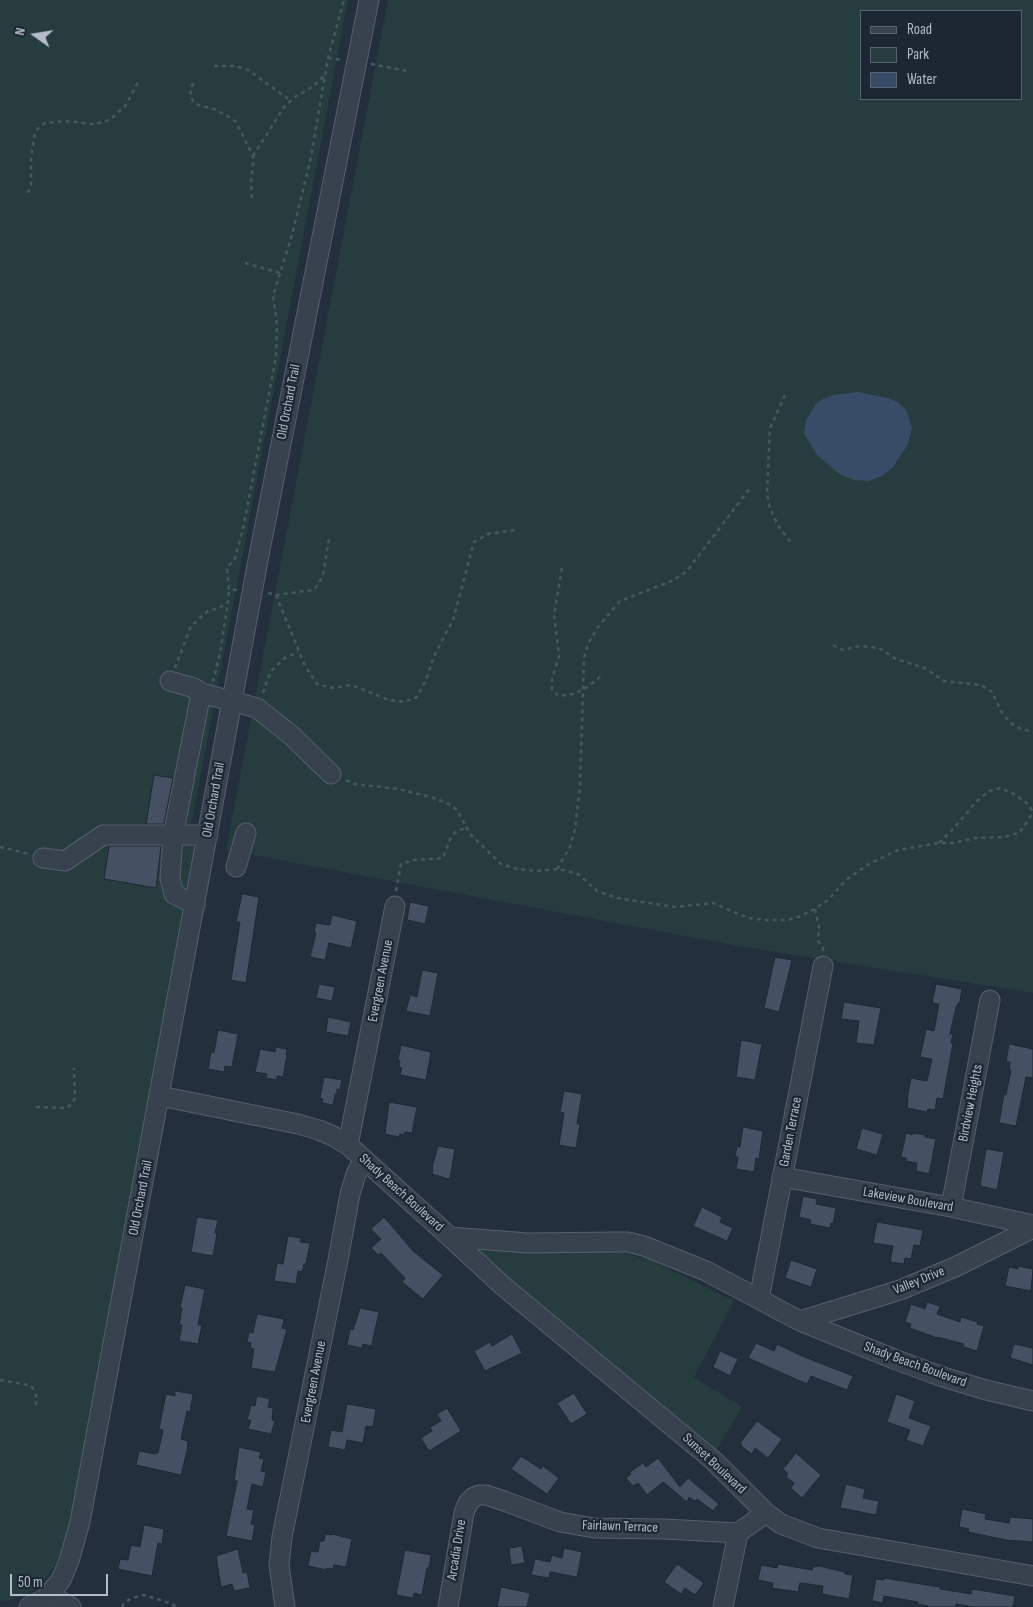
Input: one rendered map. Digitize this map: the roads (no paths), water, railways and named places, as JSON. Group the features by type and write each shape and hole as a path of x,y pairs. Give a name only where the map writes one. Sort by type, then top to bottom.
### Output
{"street":[{"name":"Old Orchard Trail","path":"50,1595 65,1571 80,1522 232,701 320,238 368,0"},
{"path":"170,681 194,688 205,694 257,708 292,736 331,774"},
{"path":"195,905 174,894 170,878 173,836 205,694"},
{"path":"236,867 246,833"},
{"path":"43,858 65,861 103,835 208,835"},
{"name":"Evergreen Avenue","path":"348,1145 395,906"},
{"name":"Garden Terrace","path":"759,1299 822,966"},
{"name":"Birdview Heights","path":"951,1207 990,1000"},
{"name":"Shady Beach Boulevard","path":"160,1096 298,1124 333,1136 348,1145 450,1237 528,1243 628,1242 706,1271 800,1321 940,1376 986,1390 1033,1401"},
{"name":"Evergreen Avenue","path":"285,1607 279,1565 282,1537 350,1194 356,1174 364,1159"},
{"name":"Lakeview Boulevard","path":"782,1177 951,1207 1031,1225"},
{"name":"Valley Drive","path":"800,1321 900,1290 956,1266 1027,1231 1031,1225"},
{"name":"Sunset Boulevard","path":"450,1237 503,1286 714,1461 766,1513 781,1524 818,1538 1033,1576"},
{"name":"Fairlawn Terrace","path":"474,1497 486,1495 573,1526 738,1532"},
{"name":"Arcadia Drive","path":"448,1607 464,1513 468,1503 474,1497"},
{"path":"723,1607 738,1532 766,1513"},
{"path":"30,1607 50,1595 71,1607"}],"water":[{"path":"858,392 888,398 897,402 906,410 912,427 908,444 893,467 882,476 869,481 854,480 841,475 818,456 804,434 806,420 816,404 834,395"}]}
